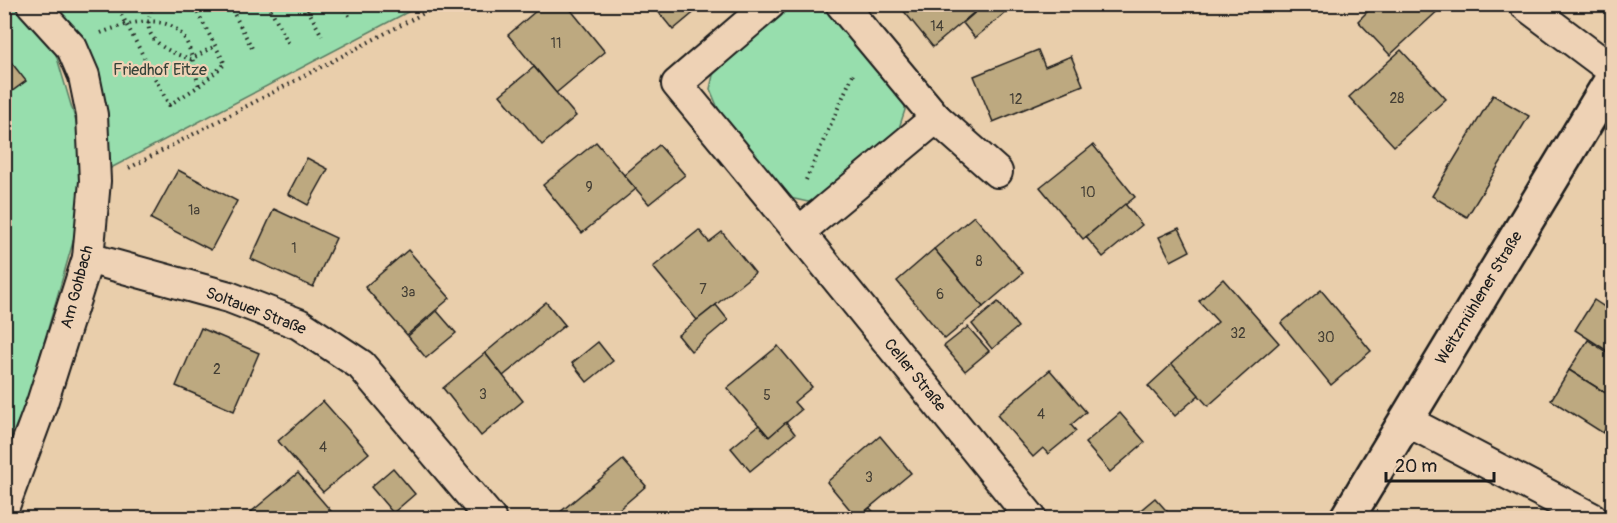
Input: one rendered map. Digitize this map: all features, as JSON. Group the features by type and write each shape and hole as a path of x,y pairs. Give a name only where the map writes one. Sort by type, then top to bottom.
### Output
{"street":[{"name":"Am Gohbach","path":"4,506 42,403 88,258 95,181 92,115 84,76 72,48 32,4"},
{"name":"Celler Straße","path":"770,4 677,84 1031,519"},
{"path":"842,4 936,118 997,172"},
{"path":"1524,4 1612,70"},
{"name":"Weitzmühlener Straße","path":"1347,519 1612,79"},
{"path":"794,226 936,118"},
{"name":"Soltauer Straße","path":"88,258 229,297 299,324 361,365 490,519"},
{"path":"1405,420 1592,519"}],"path":[{"path":"116,4 169,105 199,86 225,64 193,4"},
{"path":"152,4 149,29 154,39 178,56 190,58 215,46"},
{"path":"229,4 253,50"},
{"path":"268,4 289,44"},
{"path":"305,4 322,36"},
{"path":"343,4 351,18"},
{"path":"95,181 105,180 430,7 441,4"},
{"path":"95,26 101,33 126,23 149,19 170,26 183,35 189,47 199,86"},
{"path":"794,226 870,38"}],"green space":[{"path":"12,4 55,51 92,176 28,398 5,451 4,5"},
{"name":"Friedhof Eitze","path":"44,5 421,5 109,169 100,93"},
{"path":"784,5 831,5 905,99 905,110 898,131 816,200 808,202 781,196 744,151 742,138 720,113 710,89 713,75 725,56"}],"building":[{"path":"544,4 566,4 605,52 556,93 508,35"},
{"path":"652,4 704,4 673,30"},
{"path":"898,4 984,4 933,47"},
{"path":"985,4 1012,7 975,38 963,23"},
{"path":"1375,4 1440,4 1442,7 1390,55 1358,21"},
{"path":"1038,50 1045,67 1071,56 1083,85 993,122 974,76"},
{"path":"1401,50 1446,99 1394,146 1349,97"},
{"path":"4,53 26,81 4,97"},
{"path":"534,67 576,116 542,145 500,95"},
{"path":"1493,95 1529,116 1467,217 1432,196"},
{"path":"596,142 636,189 582,233 543,185"},
{"path":"659,145 685,175 649,204 624,175"},
{"path":"1093,145 1135,197 1083,239 1040,187"},
{"path":"307,158 328,169 308,205 288,194"},
{"path":"178,170 237,201 211,250 151,219"},
{"path":"1125,204 1142,225 1103,257 1086,237"},
{"path":"274,209 336,238 313,287 251,259"},
{"path":"974,216 1023,273 983,307 934,249"},
{"path":"1179,228 1190,251 1171,261 1159,237"},
{"path":"699,230 709,242 722,232 755,273 697,320 653,267"},
{"path":"934,249 983,307 945,339 897,281"},
{"path":"408,250 450,298 407,335 365,287"},
{"path":"1223,279 1279,343 1208,406 1171,364 1218,322 1199,301"},
{"path":"1321,290 1371,351 1331,385 1281,323"},
{"path":"1594,300 1612,312 1612,354 1575,330"},
{"path":"546,302 565,325 503,376 485,353"},
{"path":"998,302 1018,327 992,349 972,324"},
{"path":"716,305 728,320 691,351 678,335"},
{"path":"437,311 456,333 426,358 408,336"},
{"path":"968,327 989,351 965,371 944,346"},
{"path":"201,328 259,353 234,411 176,386"},
{"path":"1588,340 1612,356 1612,397 1569,370"},
{"path":"598,342 613,361 587,382 572,363"},
{"path":"778,346 812,387 794,402 801,410 769,437 727,388"},
{"path":"485,353 523,401 481,436 443,388"},
{"path":"1172,364 1199,395 1175,416 1148,386"},
{"path":"1050,370 1086,412 1071,425 1076,431 1048,454 1043,448 1033,457 997,415"},
{"path":"1569,370 1612,397 1612,419 1603,433 1551,400"},
{"path":"323,401 369,453 323,492 278,441"},
{"path":"1120,413 1145,442 1110,472 1085,443"},
{"path":"786,422 795,434 750,471 731,448 759,425 769,437"},
{"path":"880,436 911,473 857,518 827,482"},
{"path":"623,460 646,486 617,511 624,518 553,518"},
{"path":"393,468 415,494 393,513 371,487"},
{"path":"298,473 337,518 257,518 251,512"},
{"path":"1155,498 1173,518 1131,518"},
{"path":"870,508 879,518 857,518"}]}
